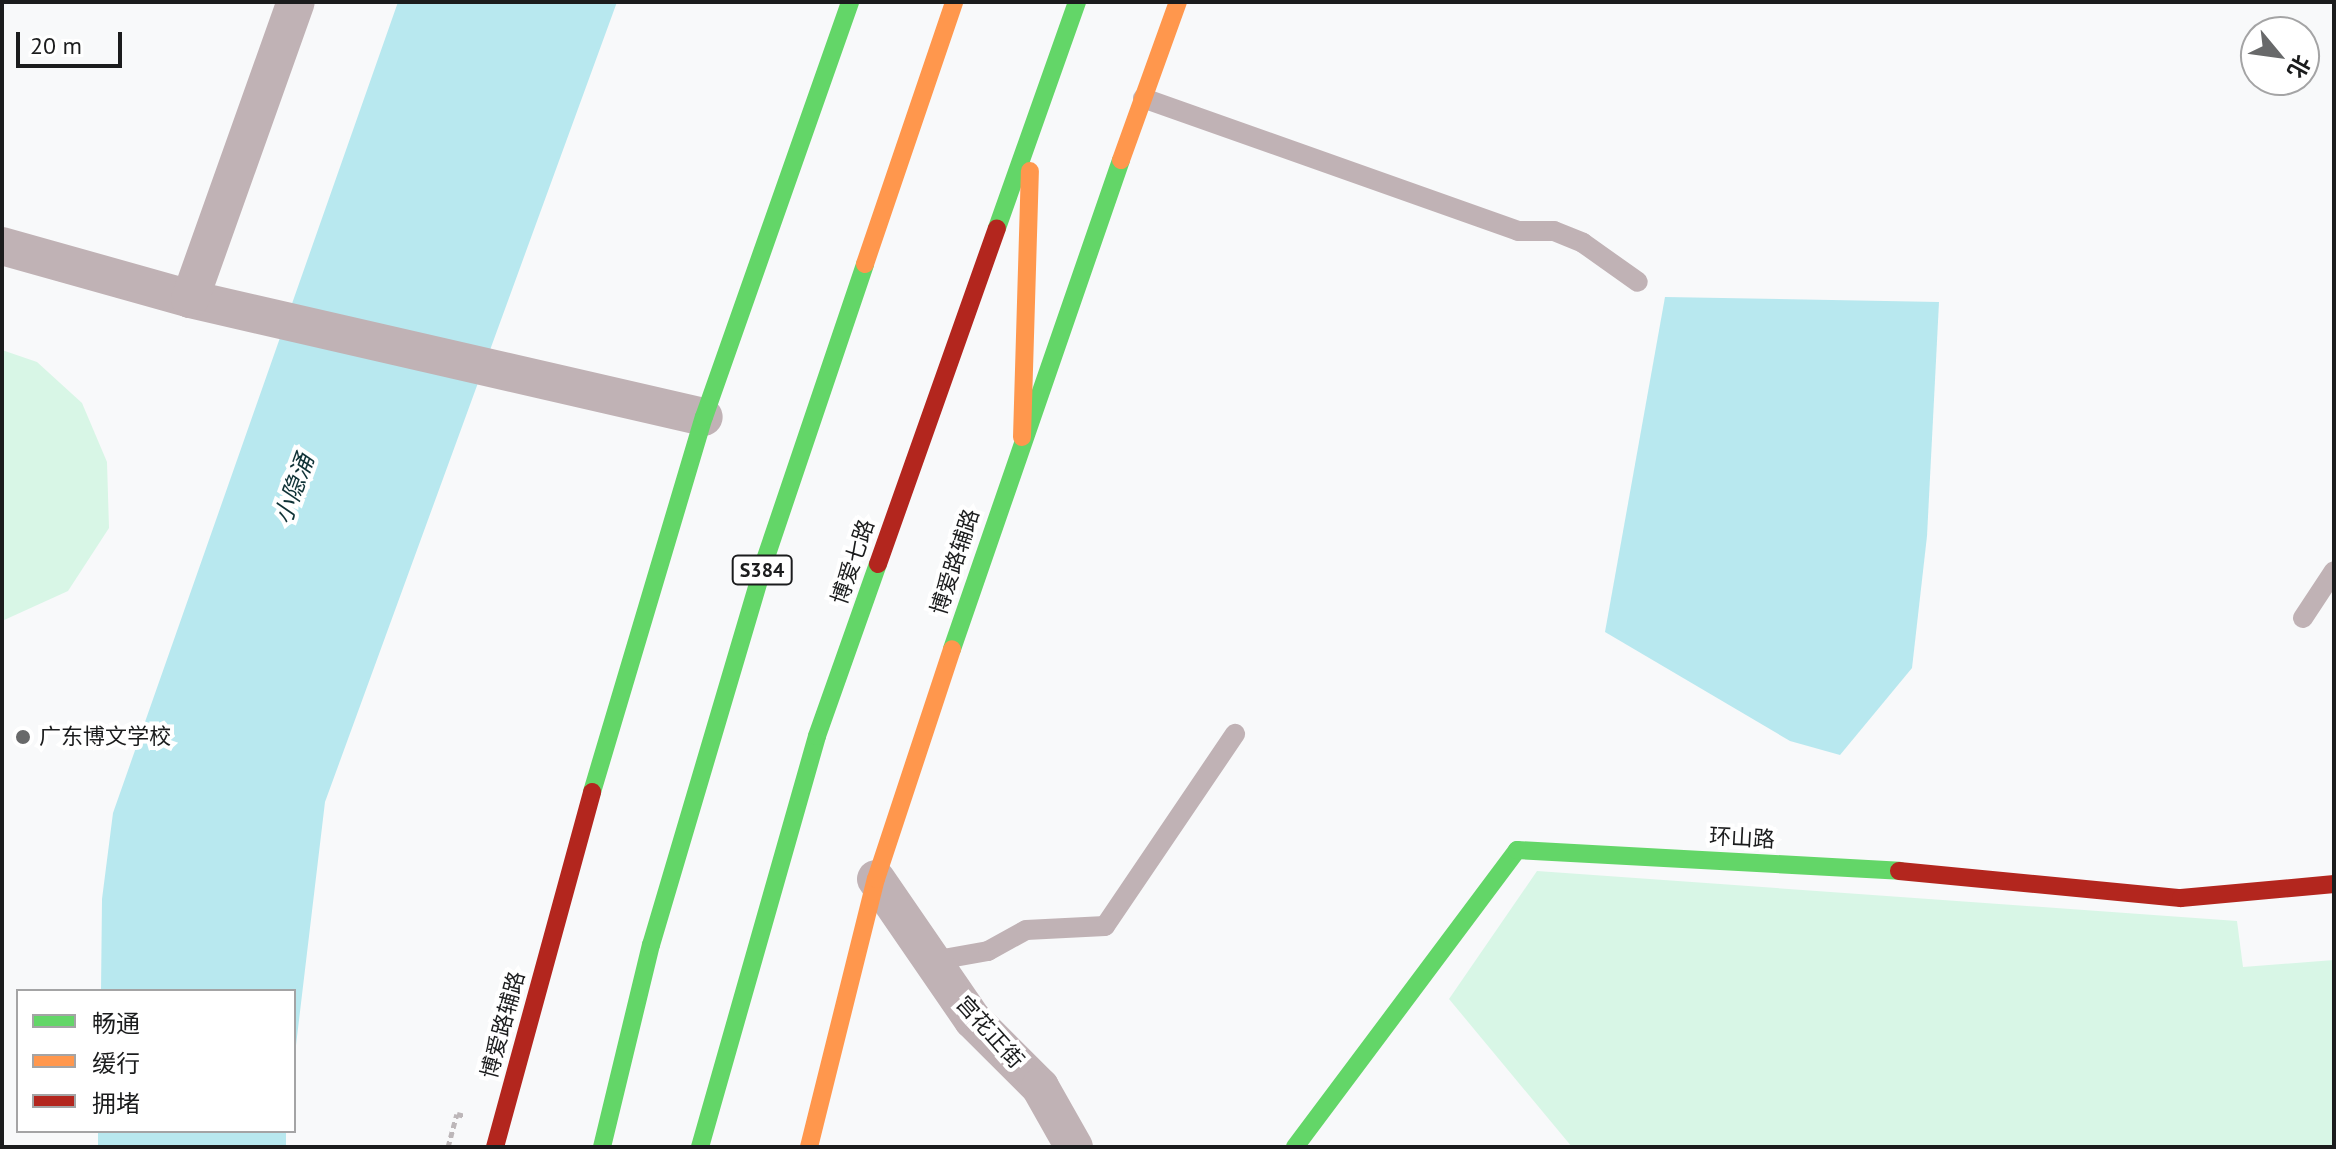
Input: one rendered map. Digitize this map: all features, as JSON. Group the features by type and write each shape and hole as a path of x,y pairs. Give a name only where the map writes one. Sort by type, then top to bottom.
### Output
{"main road":[{"name":"博爱路辅路","path":"495,1147 609,730 704,417 850,2"},
{"name":"S384","path":"602,1147 651,945 765,560 954,2"},
{"name":"博爱七路","path":"700,1147 817,736 1077,2"},
{"name":"博爱路辅路","path":"809,1147 876,879 1022,437 1178,2"},
{"path":"1022,437 1032,129"},
{"name":"环山路","path":"1295,1147 1517,850 1891,870 2181,898 2334,884"}],"street":[{"path":"205,303 296,2"},
{"path":"2,246 205,303 704,417"},
{"name":"宫花正街","path":"876,879 973,1020 1040,1087 1074,1147"}],"lane":[{"path":"1143,98 1518,231 1554,231 1583,243 1638,282"},
{"path":"2303,618 2334,571"},
{"path":"932,961 988,951 1026,930 1105,926 1235,734"}],"green space":[{"path":"2,350 37,362 82,403 107,462 109,528 68,591 2,621"},
{"path":"1537,871 2237,921 2243,967 2334,960 2334,1147 1572,1147 1449,999"}],"water":[{"name":"小隐涌","path":"398,2 617,2 325,802 296,1045 296,989 101,989 102,899 113,813"},
{"path":"1665,297 1939,302 1927,536 1912,668 1840,755 1790,741 1605,632"},
{"path":"98,1133 286,1133 286,1147 98,1147"}],"traffic: fast":[{"path":"592,792 704,417 850,2"},
{"path":"997,228 1077,2"},
{"path":"952,649 1121,160"},
{"path":"602,1147 651,945 765,560 865,264"},
{"path":"700,1147 817,736 878,564"},
{"path":"1295,1147 1517,850 1899,871"}],"traffic: slow":[{"path":"865,264 954,2"},
{"path":"1121,160 1178,2"},
{"path":"1022,437 1030,171"},
{"path":"809,1147 876,879 952,649"}],"traffic: jam":[{"path":"878,564 997,228"},
{"path":"495,1147 592,792"},
{"path":"1899,871 2181,898 2334,884"}],"place":[{"name":"广东博文学校","path":"23,737"}]}
